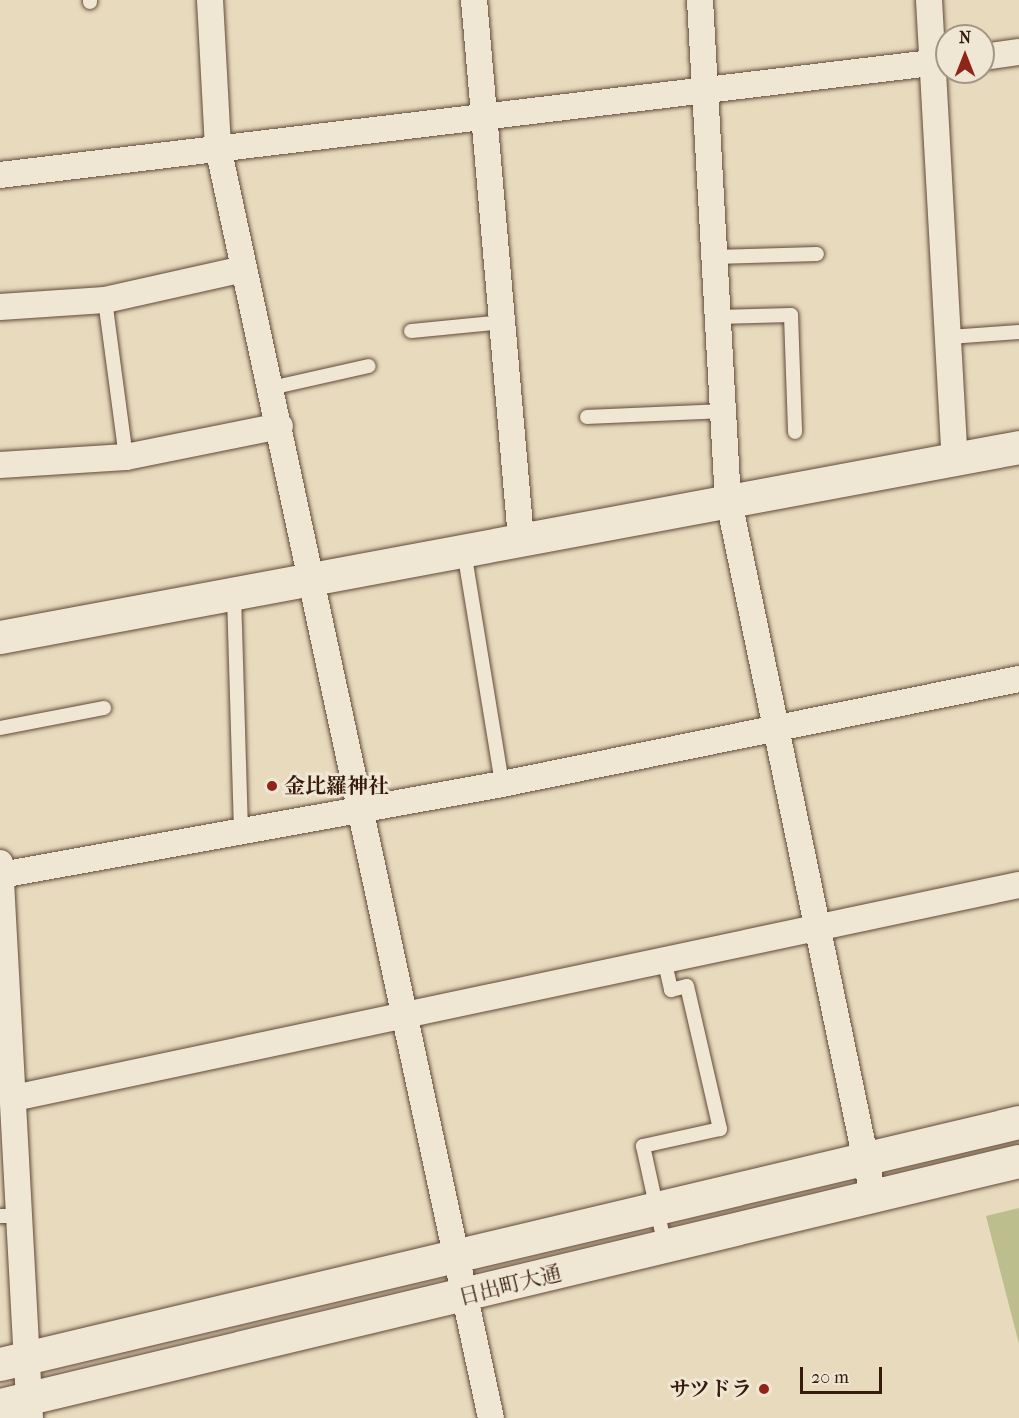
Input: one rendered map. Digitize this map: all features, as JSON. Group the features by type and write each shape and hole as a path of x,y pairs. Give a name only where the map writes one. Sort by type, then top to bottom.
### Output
{"street":[{"path":"210,0 218,147 313,579 360,809 407,1015 455,1260 491,1418"},
{"path":"474,0 521,538"},
{"path":"700,0 728,497 815,926 873,1196"},
{"path":"929,0 935,34"},
{"path":"995,55 1019,52"},
{"path":"0,175 483,114 935,63"},
{"path":"941,84 948,337 955,459"},
{"path":"0,307 105,300 244,269"},
{"path":"0,465 126,457 280,426"},
{"path":"0,637 234,595 728,497 1019,447"},
{"path":"1,875 502,784 1019,679"},
{"path":"0,863 4,1015 14,1098 11,1216 14,1361 19,1407"},
{"path":"14,1098 815,926 1019,885"},
{"name":"日出町大通","path":"14,1361 455,1260 864,1158 1019,1122"},
{"name":"日出町大通","path":"19,1407 665,1246 1019,1161"}],"lane":[{"path":"715,257 817,254"},
{"path":"105,300 126,457"},
{"path":"718,317 791,315 795,432"},
{"path":"411,331 502,322"},
{"path":"948,337 1019,332"},
{"path":"272,388 369,366"},
{"path":"587,417 724,411"},
{"path":"464,549 502,784"},
{"path":"234,595 241,833"},
{"path":"0,728 104,708"},
{"path":"664,959 671,990 687,986 720,1129 642,1146 665,1246"}],"green space":[{"path":"1019,1208 1019,1344 986,1216"}],"place":[{"name":"金比羅神社","path":"272,786"},
{"name":"サツドラ","path":"764,1389"}]}
